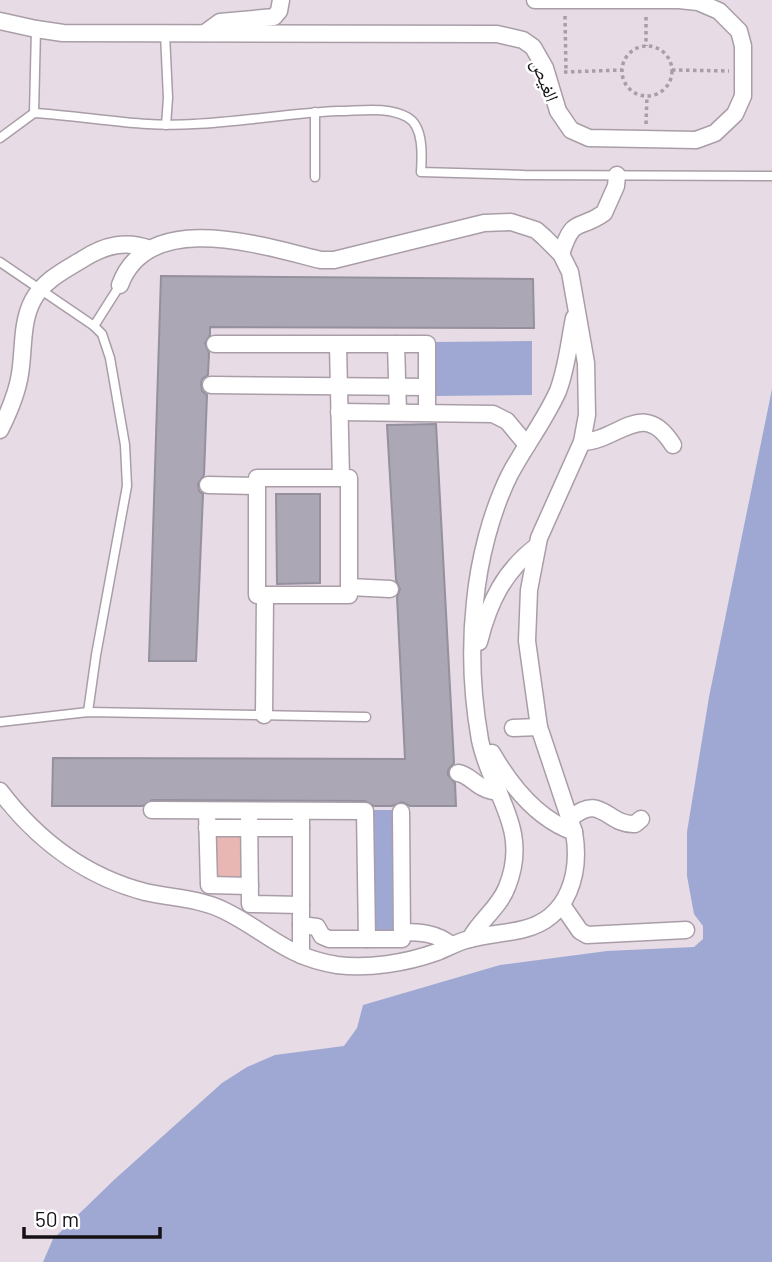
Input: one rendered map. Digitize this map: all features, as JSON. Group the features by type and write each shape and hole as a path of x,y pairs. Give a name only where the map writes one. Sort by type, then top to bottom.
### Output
{"street":[{"path":"205,33 220,22 274,17 279,11 281,0"},
{"name":"الغيص","path":"0,20 63,33 497,34 523,40 533,47 549,78 558,110 571,130 589,138 696,140 715,133 735,114 743,96 743,46 739,31 721,6 698,2 646,0 535,0"},
{"path":"561,254 573,227 604,213 616,186 617,175"},
{"path":"0,791 52,847 83,867 125,886 186,898 223,910 284,949 337,965 374,965 411,960 470,939 526,929 541,923 562,905 571,889 575,873 576,845 573,825 539,727 527,641 528,590 537,546 554,500 582,442 588,390 577,302 570,272 561,254 536,230 511,222 460,228 334,260 321,260 231,239 188,239 170,241 135,257 125,271 120,285"},
{"path":"0,430 17,392 27,316 41,290 50,280 86,257 112,245 136,244 150,249"},
{"path":"470,939 498,904 507,887 512,869 514,832 481,742 468,670 475,601 490,527 509,476 558,390 577,302"},
{"path":"215,344 427,344 427,412"},
{"path":"396,344 398,412"},
{"path":"338,345 341,478"},
{"path":"211,385 427,387"},
{"path":"340,412 493,414 507,421 527,444"},
{"path":"582,442 604,438 632,422 642,422 660,429 673,444"},
{"path":"257,478 341,478 349,478 349,595 257,596 257,478"},
{"path":"208,485 257,486"},
{"path":"468,670 485,619 502,582 513,567 537,546"},
{"path":"349,587 390,589"},
{"path":"264,715 265,596"},
{"path":"479,725 503,773 516,789 535,808 573,825"},
{"path":"513,728 539,727"},
{"path":"458,774 465,774 483,790 508,793 516,789"},
{"path":"573,825 584,809 598,808 607,811 619,822 635,824 641,819"},
{"path":"152,810 207,819 301,819 365,811 367,939"},
{"path":"301,925 317,927 322,936 329,939 402,939 401,812"},
{"path":"207,819 209,886 250,886"},
{"path":"249,819 250,904 301,905"},
{"path":"301,819 301,955"},
{"path":"562,905 580,931 587,935 686,930"},
{"path":"402,932 431,934 452,945"}],"lane":[{"path":"34,113 36,29"},
{"path":"165,34 168,98 166,124"},
{"path":"0,138 34,113 194,124 315,112 377,110 407,117 413,122 420,140 421,172 772,176"},
{"path":"315,112 315,177"},
{"path":"0,262 94,326 102,334 110,358 125,446 127,486 88,712"},
{"path":"94,326 120,285"},
{"path":"0,722 88,712 366,717"}],"path":[{"path":"565,0 566,71"},
{"path":"646,0 646,46"},
{"path":"646,46 662,51 669,60 670,81 663,90 647,96 631,90 624,81 622,70 625,58 646,46"},
{"path":"549,78 566,71 622,70"},
{"path":"671,70 743,71"},
{"path":"646,140 647,96"}],"shaded area":[{"path":"213,830 241,830 242,884 215,885"}],"water":[{"path":"532,341 532,395 435,396 435,342"},
{"path":"772,389 772,1262 43,1262 53,1239 222,1083 247,1067 275,1055 344,1046 357,1028 363,1005 500,965 607,951 694,947 703,939 703,926 694,914 687,876 687,832 709,697"},
{"path":"371,810 392,810 393,936 372,937"}],"building":[{"path":"161,276 533,279 534,328 210,327 210,335 205,343 209,353 208,375 202,379 201,384 202,391 207,395 204,475 198,484 199,491 203,494 196,661 149,661"},
{"path":"436,424 454,763 448,770 448,775 455,783 456,806 410,806 402,802 392,806 374,806 365,801 152,800 143,806 52,806 53,758 405,759 397,597 400,589 396,580 387,425"},
{"path":"276,494 320,494 320,583 277,584"}]}
